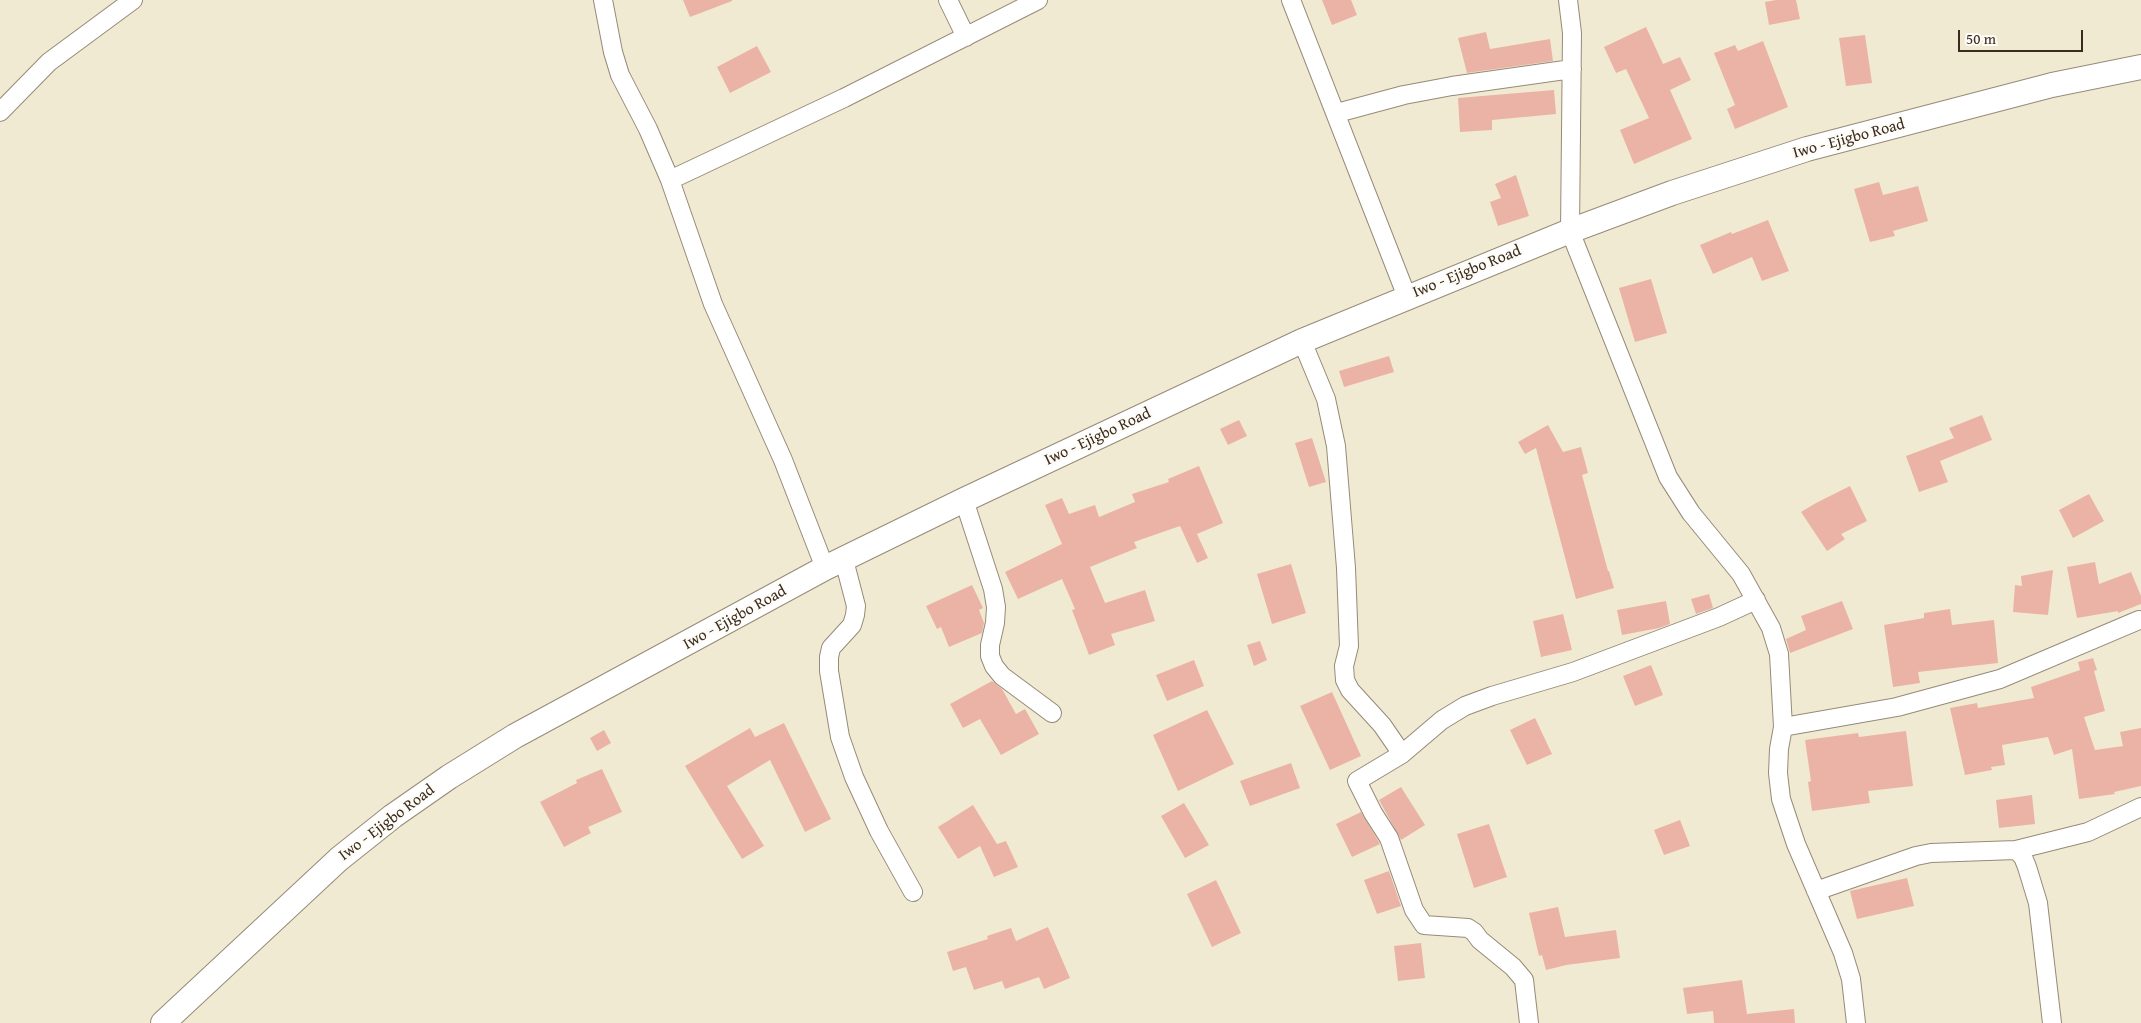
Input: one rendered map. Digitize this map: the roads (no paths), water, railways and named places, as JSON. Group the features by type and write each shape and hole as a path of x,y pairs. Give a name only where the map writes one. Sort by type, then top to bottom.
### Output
{"main road":[{"name":"Iwo - Ejigbo Road","path":"163,1023 339,859 393,816 449,777 515,736 834,564 964,500 1302,341 1570,231 1672,193 1766,161 2052,85 2102,77 2141,67"}],"street":[{"path":"0,112 48,62 133,0"},
{"path":"948,0 966,38"},
{"path":"670,180 844,98 1038,0"},
{"path":"1291,0 1337,112 1366,195 1407,297"},
{"path":"1568,0 1572,33 1570,231 1668,476 1691,513 1742,574 1771,628 1779,654 1783,728 1779,749 1778,773 1781,799 1796,844 1843,954 1851,979 1856,1023"},
{"path":"605,1 613,52 620,75 648,129 670,180 713,304 783,460 856,606 852,625 830,648 829,671 840,737 854,777 879,831 913,892"},
{"path":"1337,112 1442,87 1572,69"},
{"path":"1302,341 1326,399 1336,446 1346,568 1349,646 1344,666 1345,680 1350,690 1382,725 1402,754"},
{"path":"964,500 993,589 996,607 990,656 994,666 1002,676 1052,713"},
{"path":"1529,1023 1524,980 1513,967 1468,928 1424,925 1414,910 1389,838 1373,813 1357,781 1402,754 1442,720 1465,706 1573,672 1719,617 1756,600"},
{"path":"1783,728 1897,707 2000,679 2139,620"},
{"path":"1816,891 1916,856 1931,853 2016,850 2088,832 2141,807"},
{"path":"2016,850 2027,867 2038,903 2052,1023"}]}
